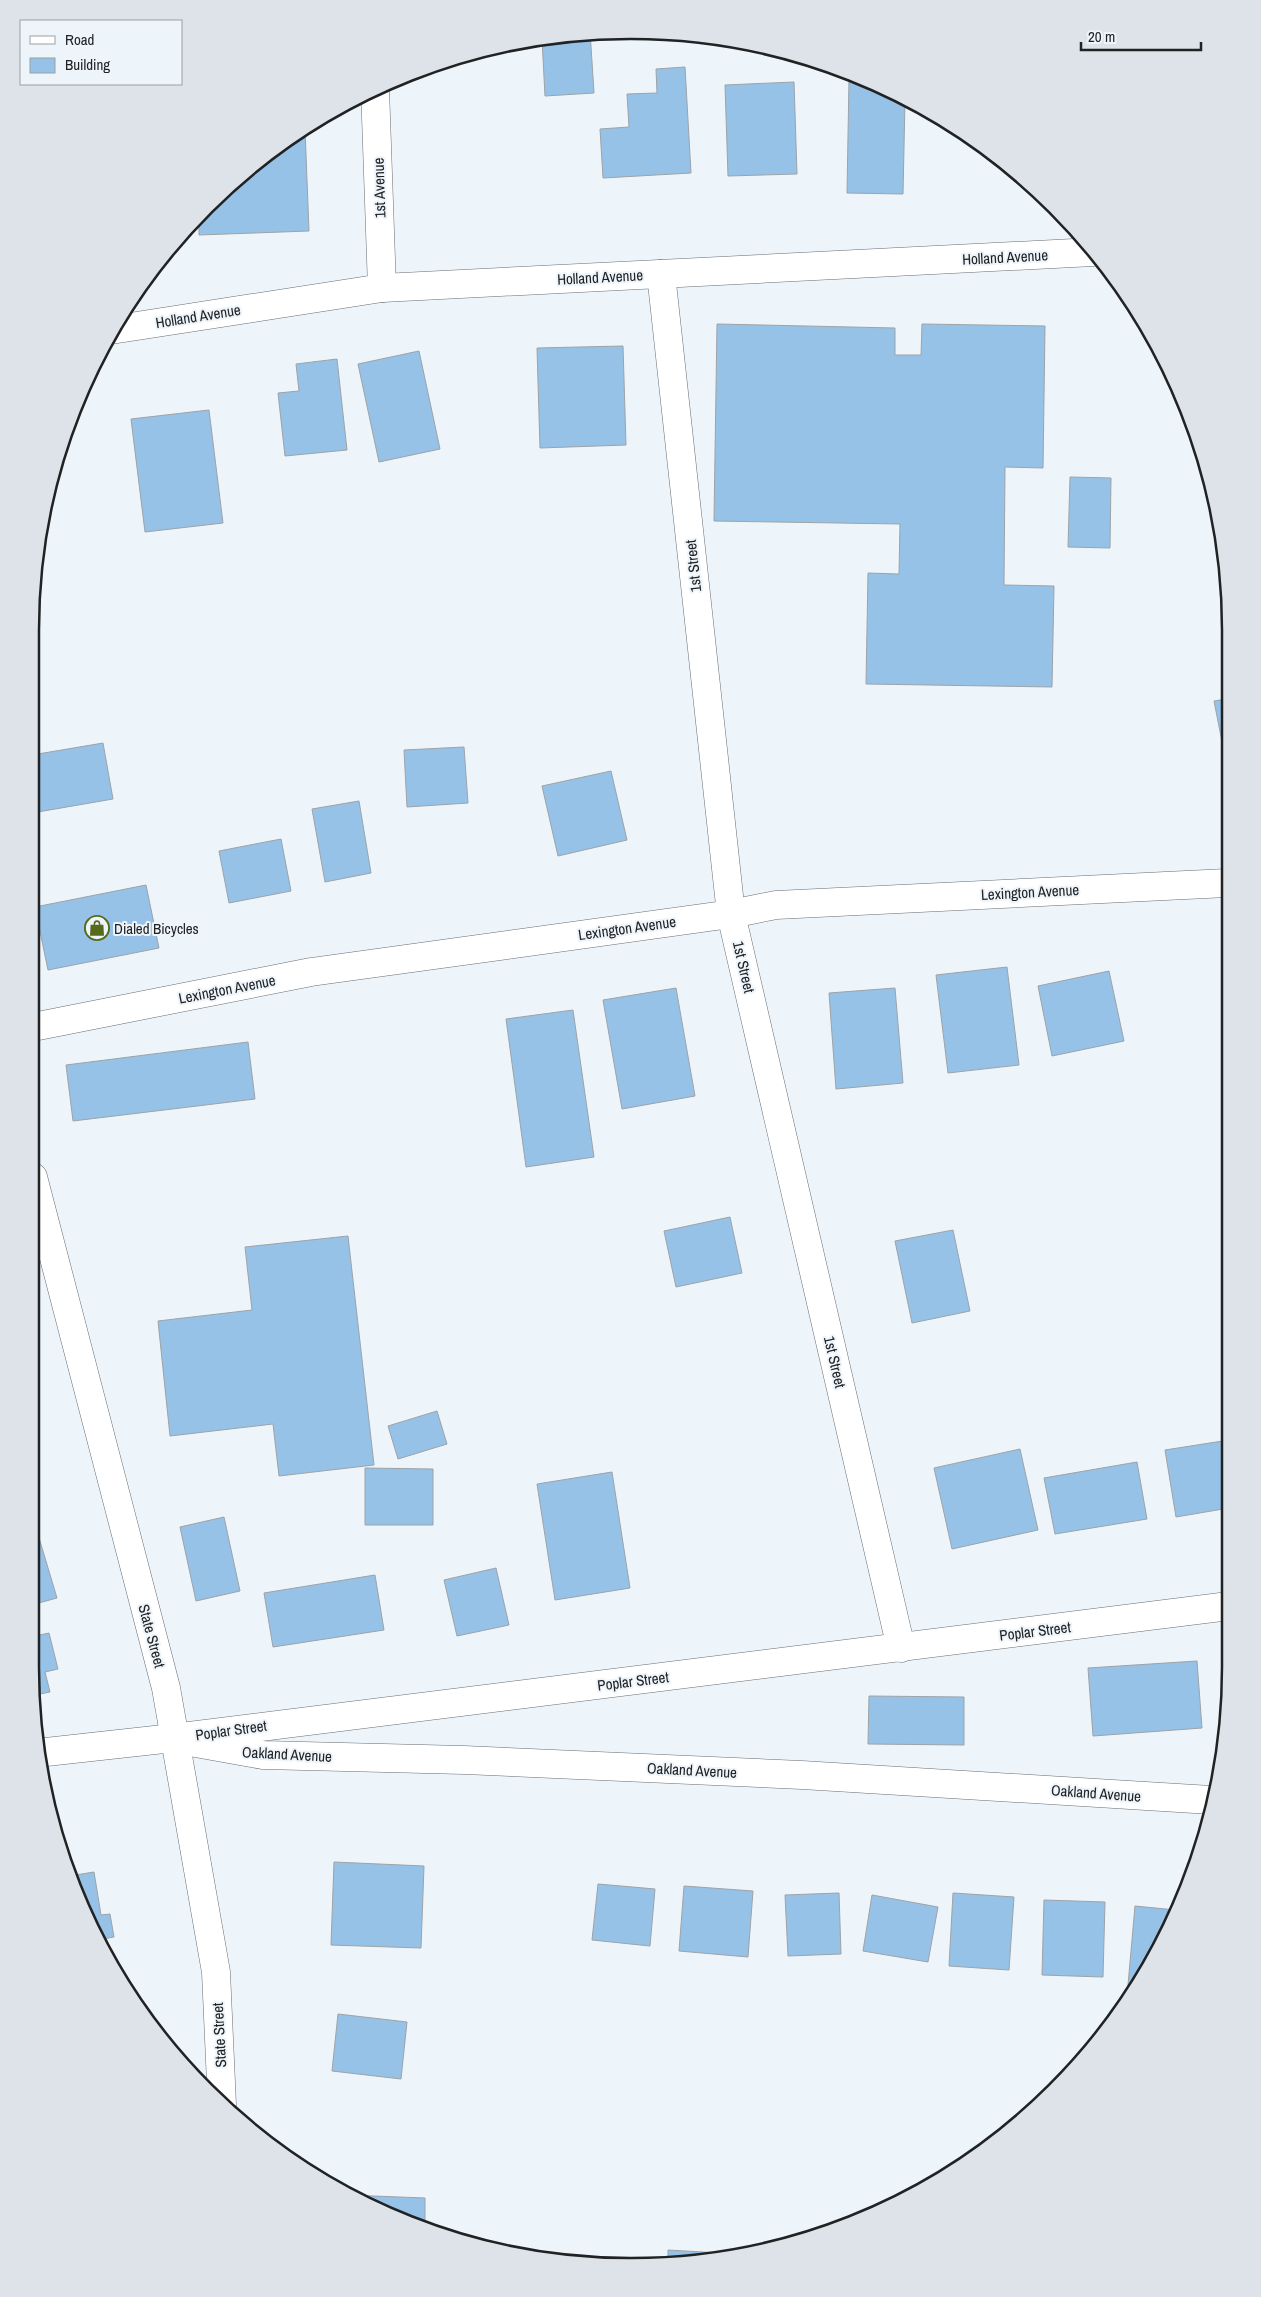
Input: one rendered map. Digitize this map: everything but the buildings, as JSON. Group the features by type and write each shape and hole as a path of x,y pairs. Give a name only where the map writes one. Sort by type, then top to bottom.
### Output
{"street":[{"name":"1st Avenue","path":"375,97 382,288"},
{"name":"Holland Avenue","path":"122,328 382,288 1085,252"},
{"name":"1st Street","path":"661,274 731,914 902,1648"},
{"name":"Lexington Avenue","path":"39,1025 311,972 731,914 776,905 1222,883"},
{"name":"State Street","path":"39,1200 166,1688 216,1972 221,2094"},
{"name":"Poplar Street","path":"45,1751 174,1738 225,1730 902,1648 1222,1607"},
{"name":"Oakland Avenue","path":"174,1738 223,1749 263,1755 464,1760 802,1774 1207,1800"}],"place":[{"name":"Dialed Bicycles","path":"97,928"}]}
